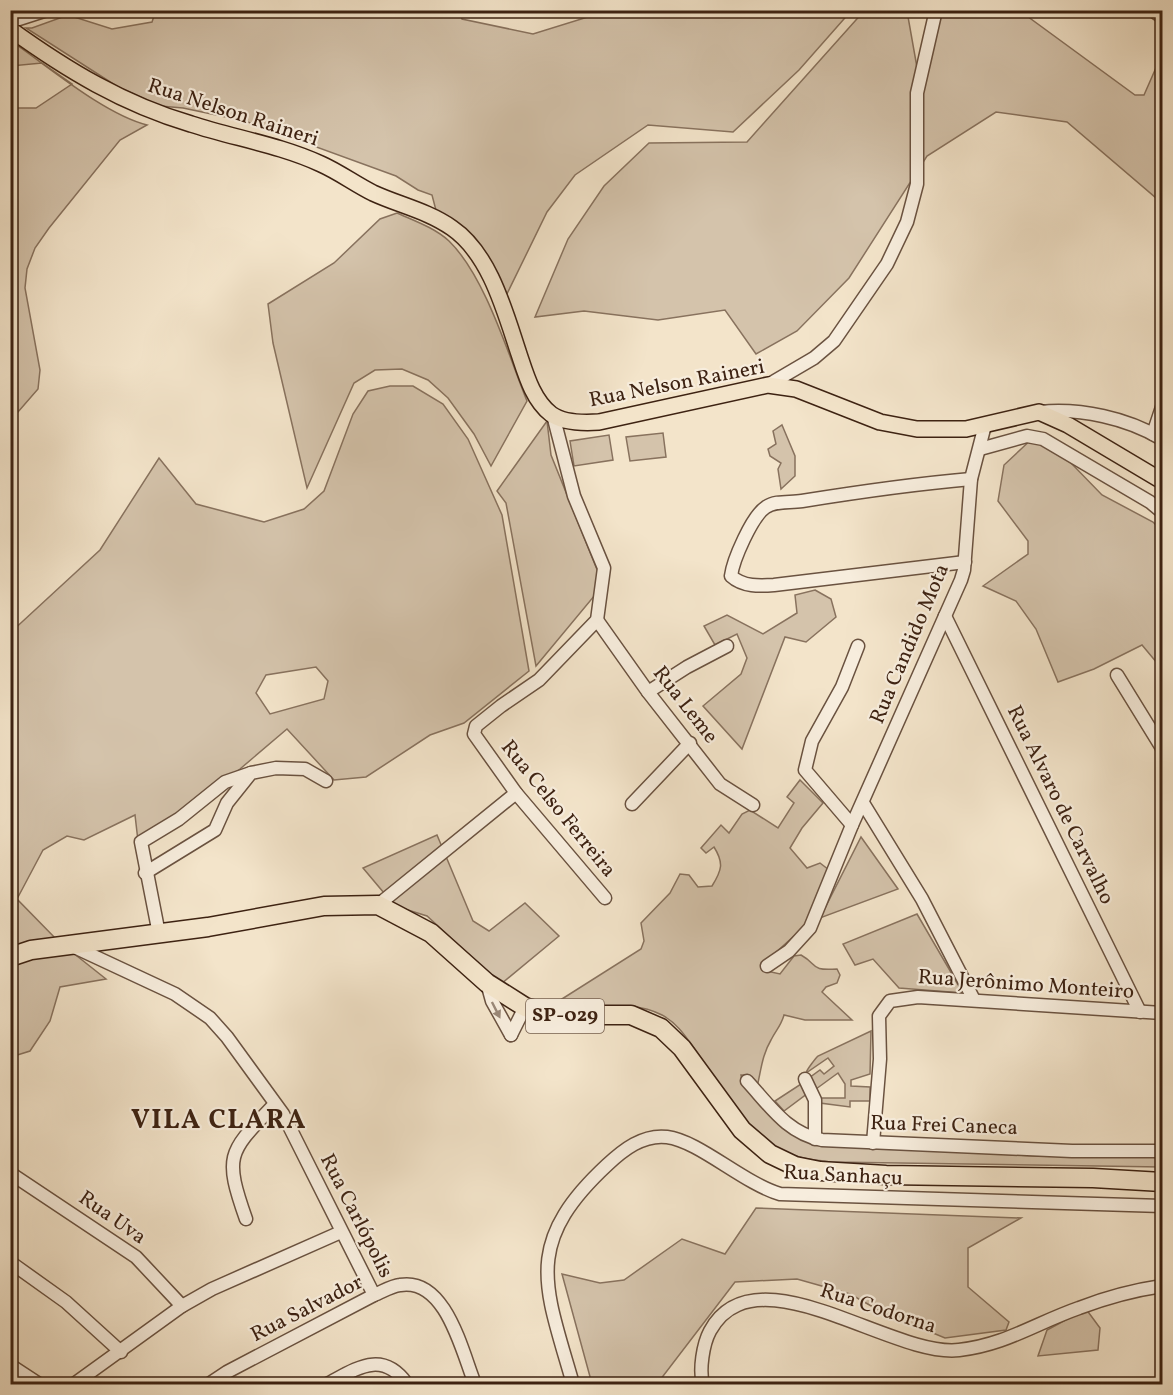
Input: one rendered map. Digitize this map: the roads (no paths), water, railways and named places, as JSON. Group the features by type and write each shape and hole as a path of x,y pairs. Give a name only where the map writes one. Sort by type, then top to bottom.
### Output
{"highway":[{"name":"SP-029","path":"10,957 31,950 159,934 324,906 378,905 431,933 487,983 525,1006 553,1016 631,1015 661,1028 682,1048 742,1130 770,1154 795,1166 820,1171 886,1175 1093,1178 1162,1182"},
{"name":"SP-029","path":"1093,1178 1162,1175"}],"main road":[{"name":"Rua Nelson Raineri","path":"10,29 61,66 106,92 181,121 277,147 322,164 376,194 438,218 458,232 478,257 502,304 537,399 553,415 581,423 599,422 768,385 796,389 859,415 898,426 957,429 1039,412"},
{"path":"1039,412 1068,425 1162,482"}],"street":[{"path":"10,19 19,20 47,10"},
{"path":"768,385 814,358 834,341 887,264 907,222 917,184 916,93 936,10"},
{"path":"1152,10 1162,16"},
{"path":"1039,412 1060,410 1104,416 1158,436 1162,407"},
{"path":"553,415 574,496 604,568 597,620"},
{"name":"Rua Candido Mota","path":"767,966 789,951 810,928 852,825 961,580 965,562 971,479 985,425"},
{"path":"980,448 1027,436 1043,439 1150,502 1162,512"},
{"path":"965,562 766,586 745,584 731,576 744,541 765,507 774,503 801,501 878,488 971,479"},
{"name":"Rua Alvaro de Carvalho","path":"945,616 1140,1012"},
{"name":"Rua Leme","path":"597,620 648,692 720,784 753,804"},
{"name":"Rua Celso Ferreira","path":"597,620 539,680 476,726 474,734 516,793 605,898"},
{"path":"648,692 687,667 727,646"},
{"path":"852,825 805,770 812,741 842,687 858,646"},
{"path":"1118,675 1162,748"},
{"path":"632,804 690,743"},
{"path":"159,934 145,873 142,840 179,819 225,782 252,773 276,768 305,769 326,781"},
{"path":"145,873 215,830 227,803 252,773"},
{"path":"378,905 516,793"},
{"path":"863,803 922,899 974,1000"},
{"name":"Rua Carlópolis","path":"70,945 194,1005 227,1037 282,1114 374,1295"},
{"path":"487,983 492,1001 511,1035 525,1006"},
{"name":"Rua Jerônimo Monteiro","path":"873,1143 880,1059 879,1016 882,1008 890,1001 906,997 974,1000 1053,1008 1162,1013"},
{"path":"805,1079 814,1095 815,1139"},
{"name":"Rua Frei Caneca","path":"747,1081 791,1128 815,1139 1072,1151 1162,1151"},
{"path":"246,1219 231,1170 234,1152 275,1104"},
{"name":"Rua Sanhaçu","path":"573,1384 548,1295 546,1274 550,1247 562,1218 581,1190 620,1153 638,1142 655,1137 668,1137 687,1144 762,1189 780,1194 1162,1206"},
{"name":"Rua Uva","path":"10,1173 136,1257 182,1306"},
{"path":"74,1384 182,1306 212,1289 341,1232"},
{"path":"10,1262 66,1302 121,1352"},
{"name":"Rua Salvador","path":"210,1384 227,1372 374,1295 399,1285 412,1285 426,1289 444,1308 475,1384"},
{"name":"Rua Codorna","path":"703,1384 703,1359 707,1336 716,1320 729,1308 752,1301 774,1300 801,1304 913,1344 955,1350 1010,1339 1077,1308 1162,1286"},
{"path":"327,1384 365,1364 376,1364 391,1369 408,1384"},
{"path":"10,1365 39,1384"}],"district":[{"name":"VILA CLARA","path":"219,1121"}]}
